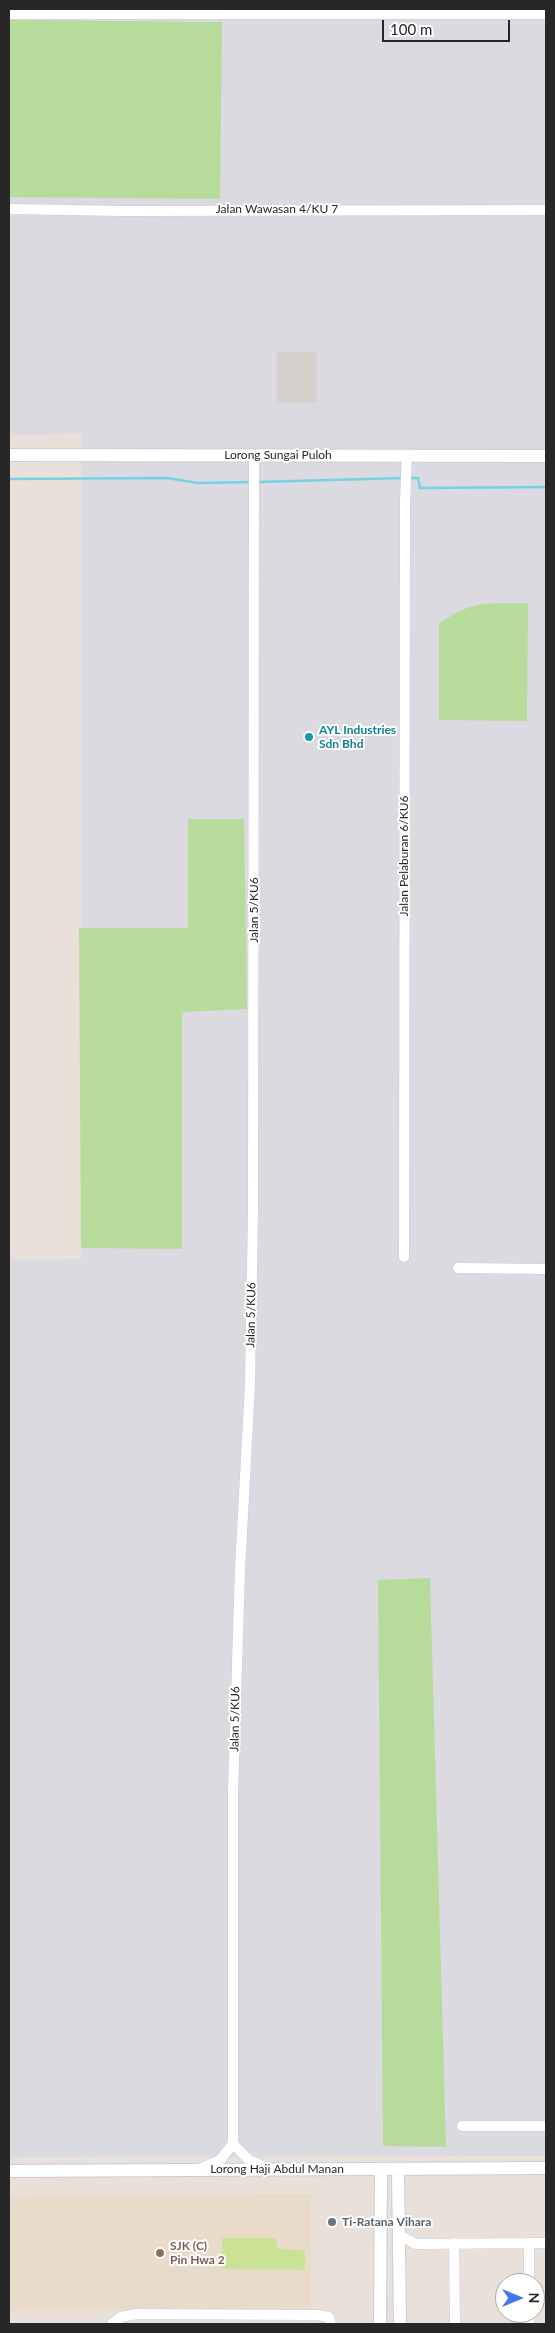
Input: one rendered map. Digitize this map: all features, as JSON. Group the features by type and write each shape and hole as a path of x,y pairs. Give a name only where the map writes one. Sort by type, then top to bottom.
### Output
{"street":[{"path":"9,14 117,11 546,14"},
{"name":"Jalan Wawasan 4/KU 7","path":"9,209 123,211 546,210"},
{"name":"Lorong Sungai Puloh","path":"9,455 253,458 407,455 546,456"},
{"name":"Jalan Pelaburan 6/KU6","path":"404,1257 407,455"},
{"name":"Jalan 5/KU6","path":"233,2144 233,1792 240,1570 250,1384 253,1202 253,458"},
{"path":"458,1268 546,1268"},
{"path":"462,2126 546,2126"},
{"path":"199,2169 220,2160 233,2144 248,2160 274,2169"},
{"name":"Lorong Haji Abdul Manan","path":"9,2171 546,2168"},
{"path":"380,2324 381,2169"},
{"path":"398,2169 400,2324"},
{"path":"399,2235 416,2244 546,2243"},
{"path":"454,2243 455,2324"},
{"path":"529,2243 529,2273"},
{"path":"399,2256 416,2244"},
{"path":"112,2324 120,2317 136,2314 182,2319 330,2321"}],"shaded area":[{"path":"9,9 546,9 546,2156 9,2157 9,1260 81,1259 81,434 9,435"},
{"path":"277,352 317,352 317,403 277,403"},
{"name":"SJK (C) Pin Hwa 2","path":"311,2194 311,2310 9,2311 9,2197"}],"green space":[{"path":"9,20 222,22 220,199 10,197"},
{"path":"528,603 527,721 439,720 439,624 461,610 481,604"},
{"path":"188,819 244,819 247,1009 182,1012 182,1249 81,1248 79,928 188,928"},
{"path":"430,1578 446,2147 383,2146 378,1580"},
{"path":"222,2238 276,2238 277,2249 305,2250 305,2270 222,2269"}],"waterway":[{"path":"9,479 167,478 198,483 252,482"},
{"path":"257,482 404,478"},
{"path":"410,478 418,478 420,488 546,487"}],"place":[{"name":"AYL Industries Sdn Bhd","path":"309,737"},
{"name":"Ti-Ratana Vihara","path":"332,2222"},
{"name":"SJK (C) Pin Hwa 2","path":"160,2253"}]}
